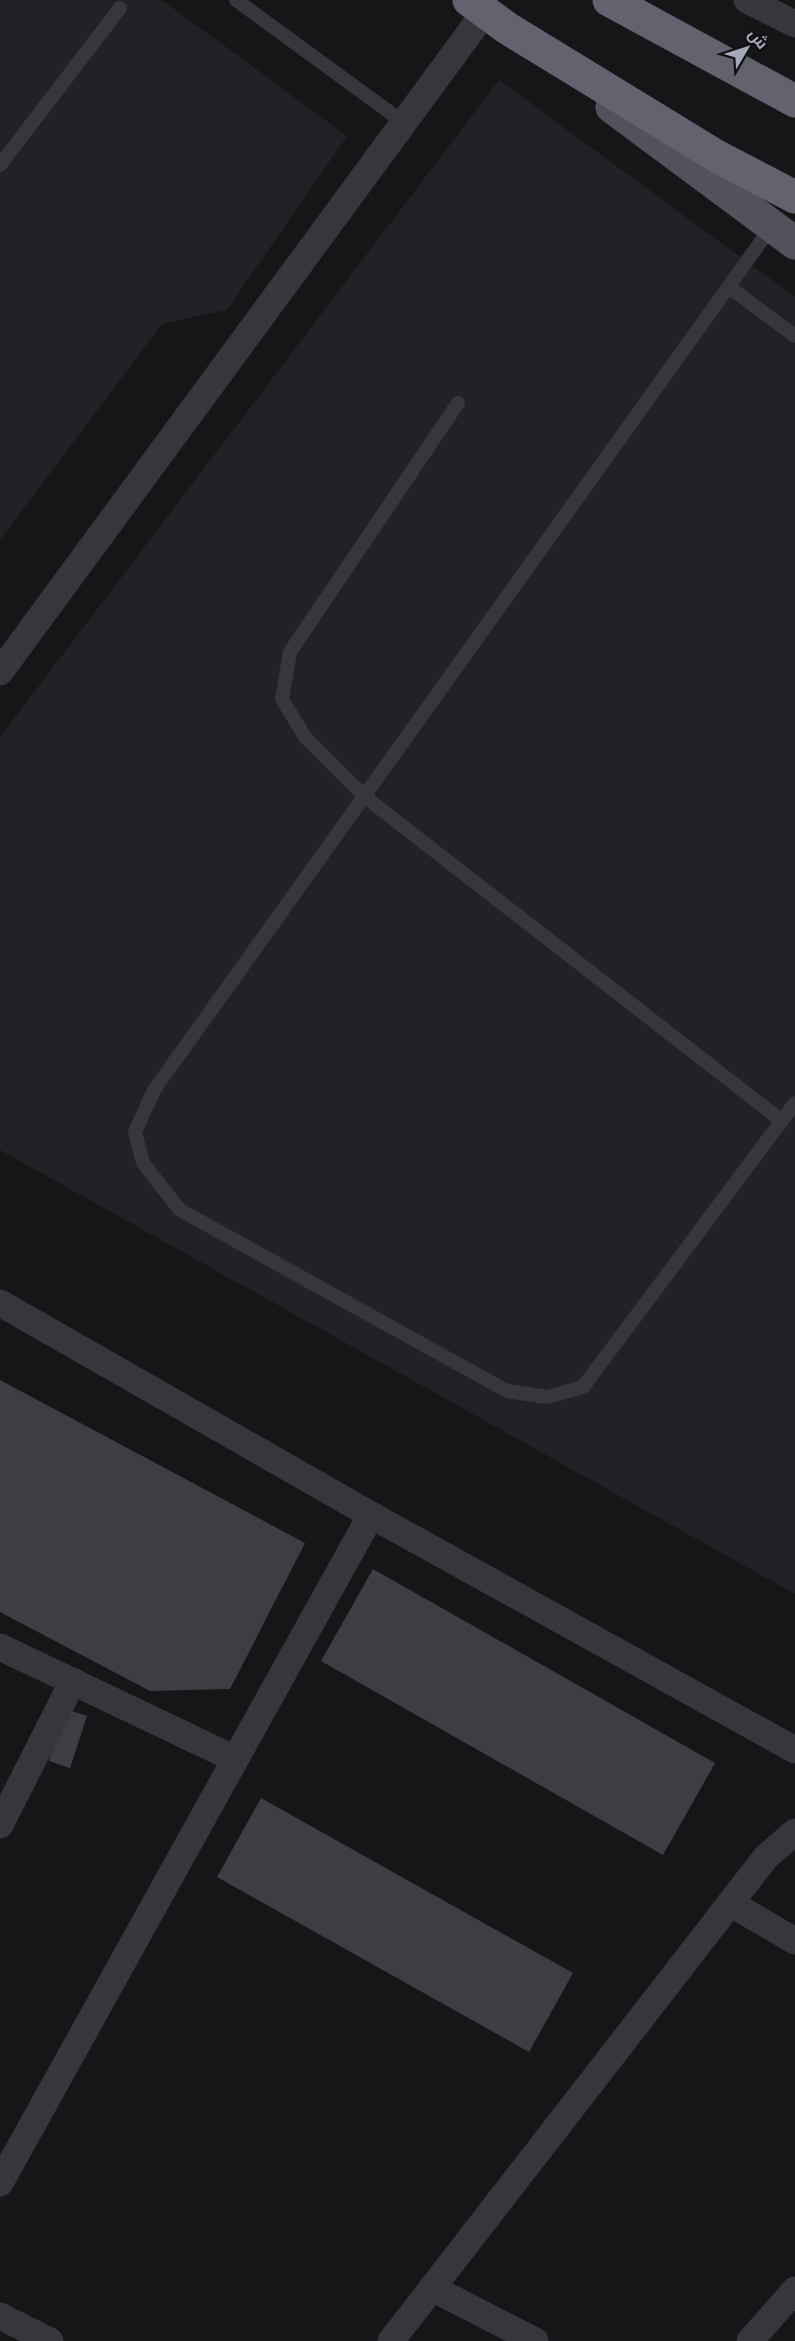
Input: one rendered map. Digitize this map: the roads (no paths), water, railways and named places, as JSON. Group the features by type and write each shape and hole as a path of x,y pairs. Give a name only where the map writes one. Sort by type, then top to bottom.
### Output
{"highway":[{"path":"609,0 795,101"},
{"path":"487,13 718,157 795,197"}],"main road":[{"path":"487,13 784,235"}],"street":[{"path":"747,0 795,24"},
{"path":"0,672 403,122 487,13"},
{"path":"0,1303 371,1515 795,1749"},
{"path":"0,2183 371,1515"},
{"path":"0,1647 236,1760"},
{"path":"0,1826 73,1681"},
{"path":"391,2341 766,1857 795,1832"},
{"path":"730,1903 795,1941"},
{"path":"432,2288 535,2341"},
{"path":"750,2341 795,2290"},
{"path":"0,2316 50,2341"}],"lane":[{"path":"236,0 403,122"},
{"path":"0,165 120,8"},
{"path":"784,235 729,287 154,1090 135,1132 143,1163 180,1210 507,1390 547,1397 583,1387 795,1103"},
{"path":"729,287 795,336"},
{"path":"458,403 290,652 282,699 305,737 364,796 782,1121"}]}
